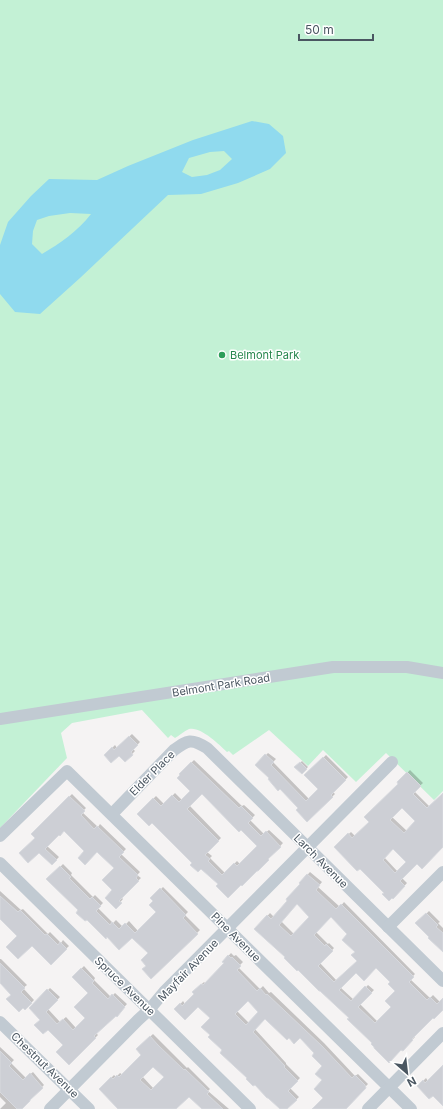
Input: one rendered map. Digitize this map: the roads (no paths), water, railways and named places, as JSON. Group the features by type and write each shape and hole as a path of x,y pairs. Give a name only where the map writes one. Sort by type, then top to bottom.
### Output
{"street":[{"name":"Belmont Park Road","path":"0,719 333,667 407,667 443,673"},
{"name":"Elder Place","path":"112,814 174,750 185,742 197,742"},
{"name":"Larch Avenue","path":"197,742 206,748 443,981"},
{"name":"Mayfair Avenue","path":"50,1109 392,762"},
{"name":"Pine Avenue","path":"0,836 67,771 411,1109"},
{"name":"Spruce Avenue","path":"0,863 250,1109"},
{"path":"388,927 443,872"},
{"name":"Chestnut Avenue","path":"0,1022 89,1109"},
{"path":"368,1109 443,1033"}],"water":[{"path":"252,121 269,124 283,136 286,153 270,169 238,183 201,194 168,195 40,314 15,312 0,294 0,245 8,222 31,196 49,179 97,180 193,140","holes":["224,151 232,159 220,170 207,175 192,177 182,172 189,158 210,152","70,213 91,214 68,237 42,254 32,244 33,231 37,220 49,216"]}],"place":[{"name":"Belmont Park","path":"222,355"}]}
